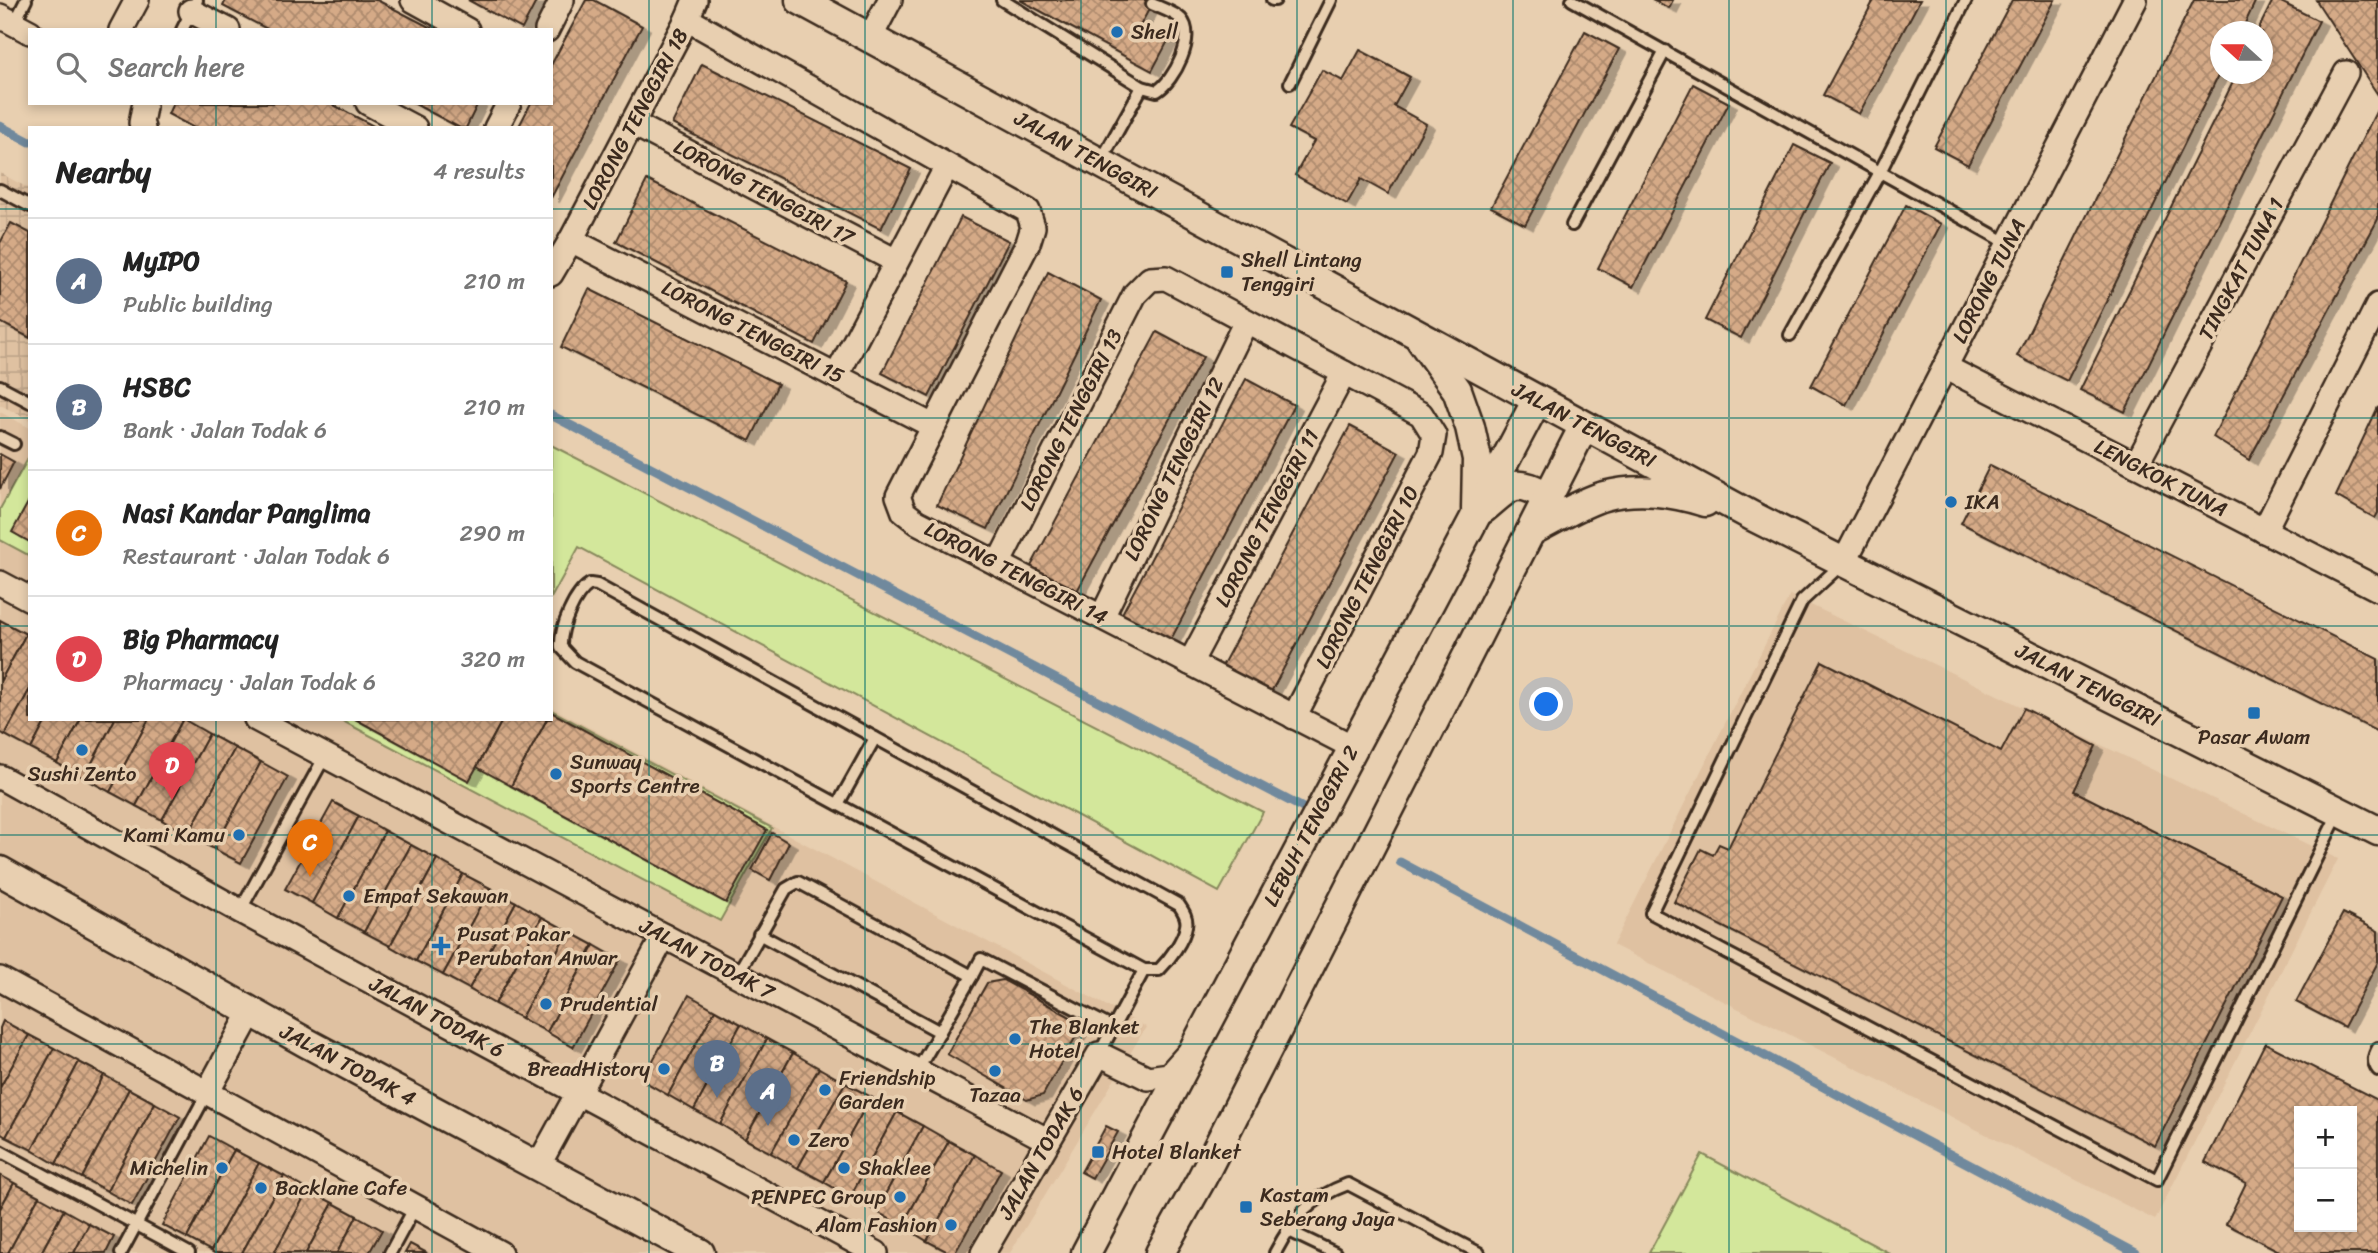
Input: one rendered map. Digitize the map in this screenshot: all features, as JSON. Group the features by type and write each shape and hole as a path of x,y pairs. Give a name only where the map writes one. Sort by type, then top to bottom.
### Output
{"street":[{"path":"122,28 137,0"},
{"path":"414,0 463,28"},
{"path":"548,28 562,0"},
{"name":"JALAN TENGGIRI","path":"800,0 1752,516 2378,831"},
{"path":"870,38 890,0"},
{"name":"LORONG TUNA","path":"1844,562 2135,0"},
{"path":"691,10 947,166 837,375"},
{"name":"LORONG TENGGIRI 18","path":"553,271 691,10"},
{"path":"190,13 224,28"},
{"name":"TINGKAT TUNA 1","path":"2136,465 2346,73"},
{"path":"372,105 411,126"},
{"path":"497,126 508,105"},
{"name":"LORONG TENGGIRI 17","path":"632,123 896,261"},
{"name":"LORONG TENGGIRI 14","path":"947,166 1028,211 1033,227 1028,243 898,496 904,512 998,564 1353,747"},
{"name":"LORONG TENGGIRI 15","path":"571,240 933,426"},
{"name":"LORONG TENGGIRI 13","path":"998,564 1135,294 1150,279 1166,278 1245,321"},
{"path":"2264,531 2378,304"},
{"path":"1245,321 1344,373"},
{"name":"LORONG TENGGIRI 12","path":"1102,617 1245,321"},
{"path":"1418,335 1457,390 1470,427 1477,459 1475,515"},
{"name":"LENGKOK TUNA","path":"1945,368 2378,589"},
{"name":"LORONG TENGGIRI 10","path":"1294,717 1431,453 1434,435 1421,414 1344,373"},
{"name":"LORONG TENGGIRI 11","path":"1190,663 1344,373"},
{"name":"LEBUH TENGGIRI 2","path":"1086,1253 1536,400"},
{"path":"1160,1253 1202,1178 1584,426"},
{"path":"1475,515 1513,485 1523,484 1549,496"},
{"path":"1531,531 1602,497 1640,490 1682,495 1752,516"},
{"path":"0,583 28,597"},
{"name":"JALAN TODAK 7","path":"260,721 1047,1140"},
{"name":"JALAN TODAK 6","path":"0,777 240,911 876,1253"},
{"name":"JALAN TODAK 4","path":"0,871 251,1012 700,1253"},
{"path":"538,1167 664,936"},
{"path":"0,979 500,1253"},
{"path":"207,1093 251,1012"},
{"path":"1099,1054 1147,1078 1169,1075 1196,1044"},
{"name":"JALAN TODAK 6","path":"983,1253 1099,1054"},
{"path":"1150,1253 1202,1178"}],"lane":[{"path":"14,24 26,0"},
{"path":"1002,0 1142,87 1157,91 1165,86 1185,51 1187,29 1180,18 1152,4"},
{"path":"1290,83 1331,0"},
{"path":"1790,335 1880,172 1966,0"},
{"path":"1575,1 2009,244"},
{"path":"1572,225 1665,51"},
{"path":"1100,163 1142,87"},
{"path":"0,190 28,205"},
{"path":"0,386 28,401"},
{"path":"0,437 14,444"},
{"path":"1844,562 1801,601 1651,913 2157,1180 2339,812"},
{"path":"590,584 597,585 1179,905 1185,914 1187,925 1170,959 1159,970 1144,970 838,804 575,662 561,648 561,632 582,589 590,584"},
{"path":"838,804 875,738"},
{"path":"240,911 325,756"},
{"path":"737,975 786,889 798,881 972,976"},
{"path":"760,934 940,1032"},
{"path":"917,1071 981,958 1113,1028"},
{"path":"1099,1054 1144,970"},
{"path":"2378,1048 2373,1058 2378,1070"},
{"path":"121,1253 207,1093"},
{"path":"0,1151 189,1253"},
{"path":"1275,1253 1287,1230 1310,1203 1349,1184 1479,1253"},
{"path":"390,1253 415,1206"},
{"path":"1287,1230 1335,1253"}],"shaded area":[{"path":"0,173 28,188 28,419 0,405"},
{"path":"0,412 28,427 28,721 553,721 553,708 1146,1027 1010,1253 0,1253"},
{"path":"1790,595 2338,859 2155,1220 1613,945"}],"green space":[{"path":"553,446 1263,812 1219,892 579,547 553,594"},
{"path":"28,459 28,555 0,540 0,509"},
{"name":"Sunway Sports Centre","path":"553,711 772,828 720,921 343,721 553,721"},
{"path":"1702,1154 1889,1253 1649,1253"}],"building":[{"path":"226,0 377,0 431,28 265,28 223,6"},
{"path":"468,0 537,0 520,28"},
{"path":"586,0 594,0 642,26 553,194 553,126 519,126 530,105 553,105 553,61"},
{"name":"Shell","path":"1020,0 1154,0 1141,24 1169,39 1152,71"},
{"path":"1652,0 1673,0 1669,8"},
{"path":"1874,0 1920,0 1859,114 1823,95"},
{"path":"2012,0 2055,0 1968,165 1934,147"},
{"path":"2194,0 2256,0 2246,21 2210,21 2210,84 2214,84 2067,381 2017,356"},
{"path":"2273,0 2277,0 2319,21 2125,412 2080,390 2232,84 2273,84 2273,21 2262,21"},
{"path":"2316,0 2378,0 2378,95 2321,8"},
{"path":"1585,31 1619,49 1525,225 1491,207"},
{"path":"1360,50 1410,77 1394,106 1426,124 1388,194 1361,179 1347,204 1295,175 1314,141 1289,128 1322,70 1343,81"},
{"path":"702,64 911,169 881,229 672,124"},
{"path":"1693,84 1729,103 1633,287 1598,268"},
{"path":"172,105 334,105 373,126 190,126 168,114"},
{"path":"417,105 477,105 467,126 456,126"},
{"path":"2378,108 2378,219 2249,460 2213,437"},
{"path":"1794,145 1830,163 1741,338 1705,320"},
{"path":"647,180 846,281 814,344 616,242"},
{"path":"1906,205 1941,224 1846,405 1811,386"},
{"path":"961,217 1009,241 929,397 882,373"},
{"path":"11,223 28,232 28,337 0,322 0,243"},
{"path":"1048,272 1101,300 988,529 937,505"},
{"path":"589,289 778,384 750,441 561,347"},
{"path":"1157,332 1203,357 1076,593 1030,568"},
{"path":"1246,379 1294,405 1166,649 1117,623"},
{"path":"2378,407 2378,513 2375,518 2336,496"},
{"path":"1350,426 1399,452 1270,694 1221,668"},
{"path":"0,454 14,462 0,489"},
{"path":"1990,465 2378,659 2378,732 1961,523"},
{"path":"28,503 28,541 12,532"},
{"path":"0,620 26,634 0,682"},
{"path":"26,634 28,635 28,693 5,735 0,732 0,682"},
{"path":"1822,661 2001,752 2024,708 2096,746 2074,791 2282,896 2155,1146 1674,902 1701,849 1713,855 1719,844 1728,848"},
{"path":"28,693 28,721 46,721 31,749 5,735"},
{"path":"553,713 767,830 726,903 511,786 546,721 553,721"},
{"path":"46,721 80,721 57,763 31,749"},
{"path":"80,721 114,721 84,778 57,763"},
{"path":"114,721 148,721 110,792 84,778"},
{"path":"148,721 182,721 136,806 110,792"},
{"path":"182,721 209,734 162,820 136,806"},
{"path":"359,721 502,721 469,781"},
{"path":"502,721 546,721 511,786 477,767"},
{"path":"209,734 235,748 188,835 162,820"},
{"path":"235,748 261,762 214,849 188,835"},
{"path":"261,762 288,777 241,863 214,849"},
{"path":"333,802 359,816 312,903 285,889"},
{"path":"359,816 385,831 338,918 312,903"},
{"path":"385,831 411,845 364,932 338,918"},
{"path":"772,833 789,843 770,880 752,870"},
{"path":"411,845 437,859 390,946 364,932"},
{"path":"437,859 463,874 416,961 390,946"},
{"path":"463,874 490,888 443,975 416,961"},
{"path":"490,888 516,902 469,989 443,975"},
{"path":"516,902 542,917 495,1004 469,989"},
{"path":"2343,913 2378,931 2378,962 2344,1027 2296,1002"},
{"path":"542,917 568,931 521,1018 495,1004"},
{"path":"568,931 594,945 547,1032 521,1018"},
{"path":"594,945 620,960 573,1047 547,1032"},
{"name":"The Blanket Hotel","path":"1003,980 1083,1024 1043,1095 1027,1100 947,1054 987,983"},
{"path":"689,995 715,1010 668,1095 642,1080"},
{"path":"715,1010 741,1024 694,1110 668,1095"},
{"path":"3,1021 29,1035 0,1088 0,1028"},
{"path":"741,1024 767,1039 720,1124 694,1110"},
{"path":"29,1035 54,1048 6,1137 0,1133 0,1088"},
{"path":"767,1039 793,1053 745,1139 720,1124"},
{"path":"2265,1043 2378,1100 2378,1253 2283,1253 2226,1224 2246,1183 2205,1162"},
{"path":"54,1048 79,1062 32,1150 6,1137"},
{"path":"793,1053 819,1068 771,1153 745,1139"},
{"path":"79,1062 104,1075 56,1164 32,1150"},
{"path":"819,1068 845,1083 798,1168 771,1153"},
{"path":"104,1075 129,1089 82,1178 56,1164"},
{"path":"845,1083 871,1097 824,1182 798,1168"},
{"path":"129,1089 155,1103 107,1191 82,1178"},
{"path":"871,1097 897,1112 850,1197 824,1182"},
{"path":"155,1103 180,1117 132,1205 107,1191"},
{"path":"897,1112 923,1126 876,1211 850,1197"},
{"path":"923,1126 949,1141 902,1226 876,1211"},
{"path":"1106,1126 1118,1132 1092,1178 1081,1172"},
{"path":"209,1136 234,1150 187,1238 162,1225"},
{"path":"949,1141 975,1155 927,1241 902,1226"},
{"path":"234,1150 259,1163 211,1251 187,1238"},
{"path":"975,1155 1001,1170 955,1253 950,1253 927,1241"},
{"path":"259,1163 284,1176 242,1253 214,1253 211,1251"},
{"path":"0,1175 14,1183 0,1209"},
{"path":"284,1176 308,1190 274,1253 242,1253"},
{"path":"14,1183 39,1196 8,1253 0,1253 0,1209"},
{"path":"308,1190 333,1203 306,1253 274,1253"},
{"path":"39,1196 64,1210 41,1253 8,1253"},
{"path":"333,1203 357,1216 337,1253 306,1253"},
{"path":"64,1210 89,1224 74,1253 41,1253"},
{"path":"357,1216 382,1230 369,1253 337,1253"},
{"path":"89,1224 114,1237 106,1253 74,1253"},
{"path":"410,1244 427,1253 405,1253"}],"waterway":[{"path":"0,126 28,141"},
{"path":"553,416 1303,808"},
{"path":"1400,862 2136,1253"}],"place":[{"name":"Shell","path":"1117,32"},
{"name":"Shell Lintang Tenggiri","path":"1227,272"},
{"name":"IKA","path":"1951,502"},
{"name":"Pasar Awam","path":"2254,713"},
{"name":"Sushi Zento","path":"82,750"},
{"name":"Sunway Sports Centre","path":"556,774"},
{"name":"Big Pharmacy","path":"172,800"},
{"name":"Kami Kamu","path":"239,835"},
{"name":"Nasi Kandar Panglima","path":"310,877"},
{"name":"Empat Sekawan","path":"349,896"},
{"name":"Pusat Pakar Perubatan Anwar","path":"441,946"},
{"name":"Prudential","path":"546,1004"},
{"name":"The Blanket Hotel","path":"1015,1039"},
{"name":"BreadHistory","path":"664,1069"},
{"name":"Tazaa","path":"995,1071"},
{"name":"Friendship Garden","path":"825,1090"},
{"name":"HSBC","path":"717,1098"},
{"name":"MyIPO","path":"768,1126"},
{"name":"Zero","path":"794,1140"},
{"name":"Hotel Blanket","path":"1098,1152"},
{"name":"Michelin","path":"222,1168"},
{"name":"Shaklee","path":"844,1168"},
{"name":"Backlane Cafe","path":"261,1188"},
{"name":"PENPEC Group","path":"900,1197"},
{"name":"Kastam Seberang Jaya","path":"1246,1207"},
{"name":"Alam Fashion","path":"951,1225"}]}
